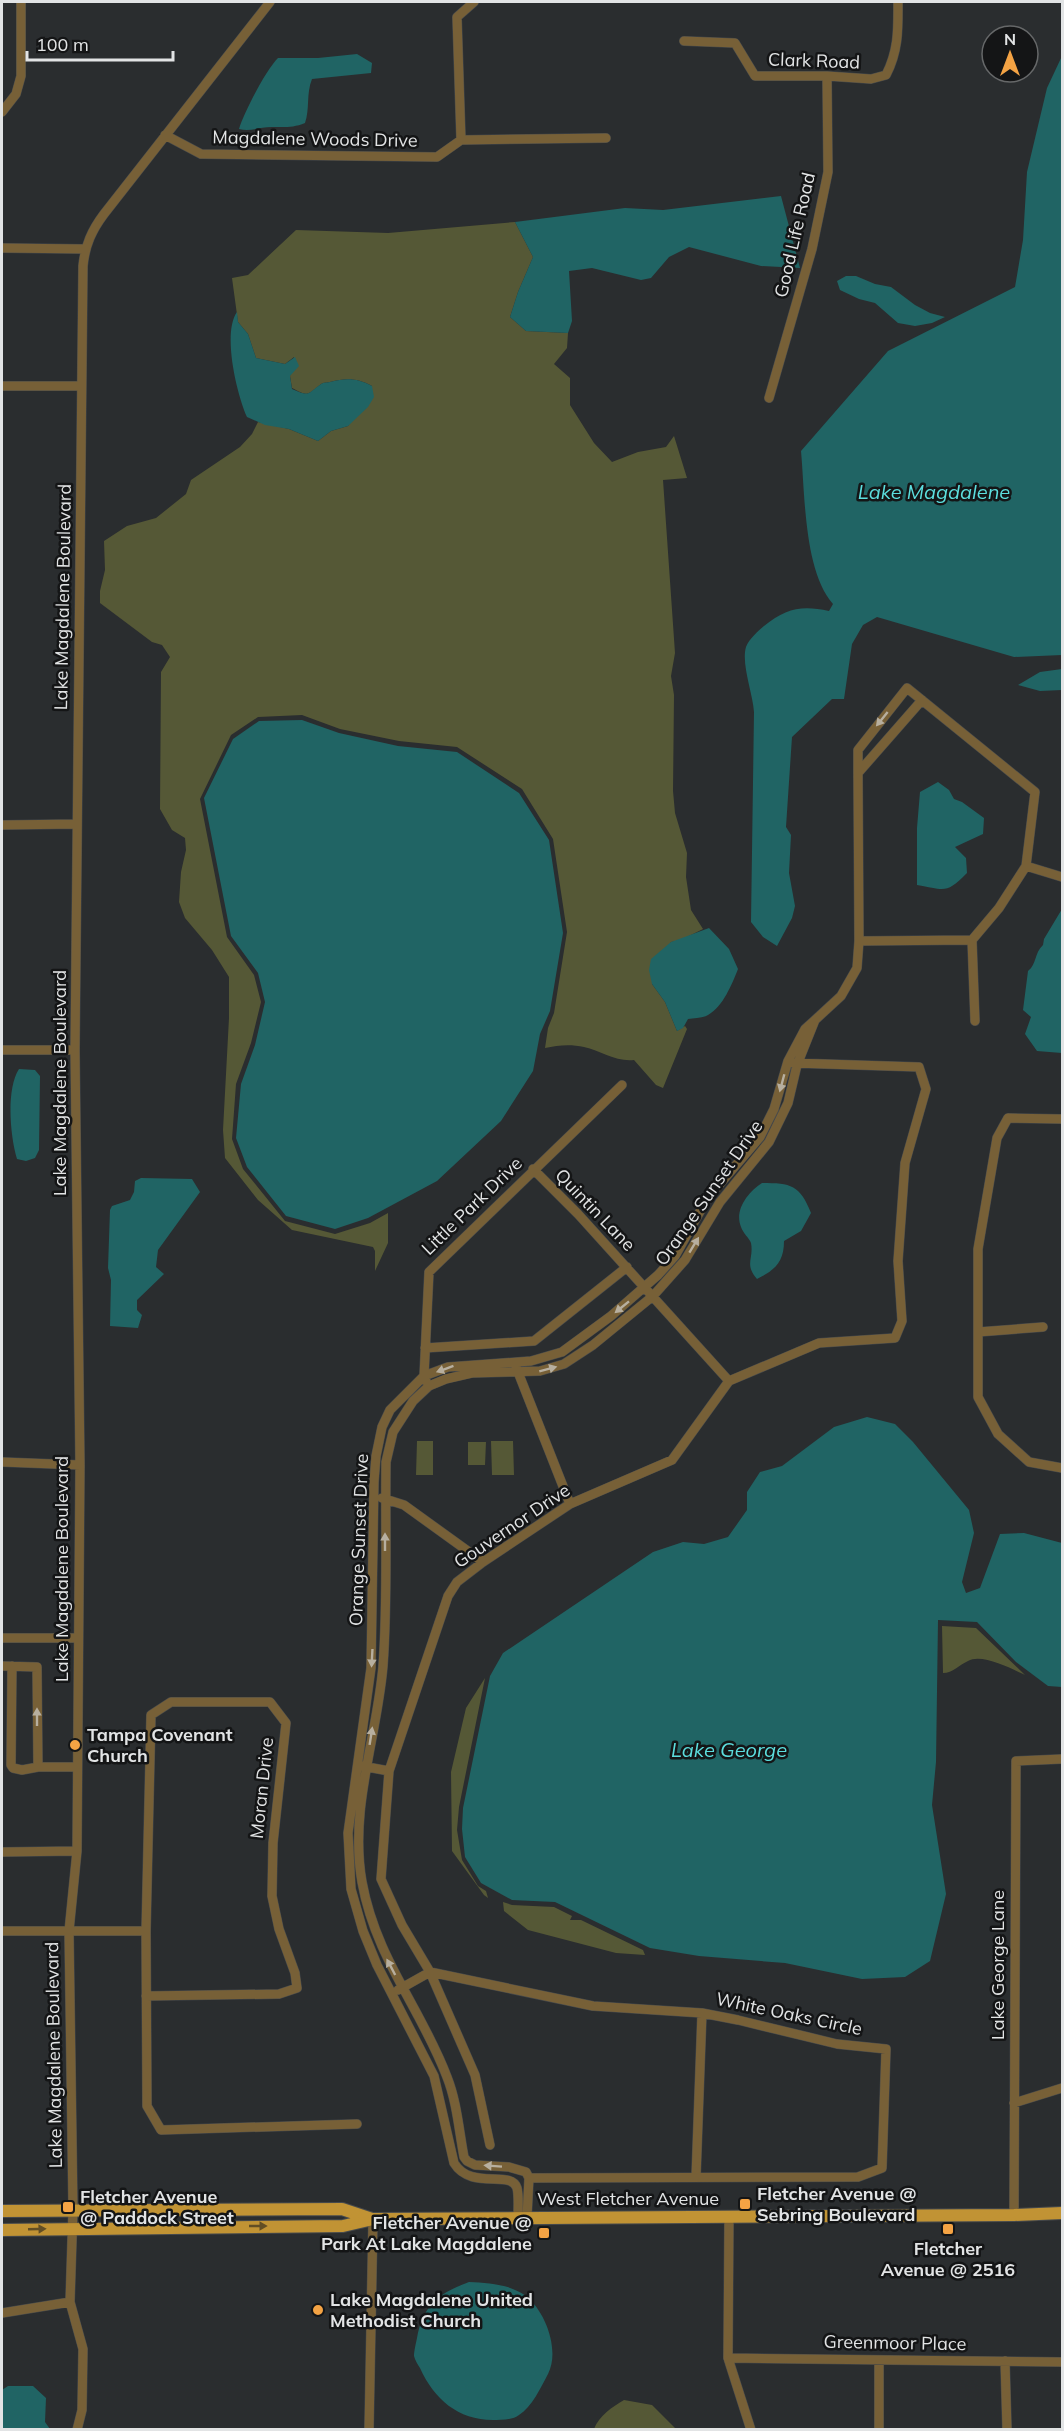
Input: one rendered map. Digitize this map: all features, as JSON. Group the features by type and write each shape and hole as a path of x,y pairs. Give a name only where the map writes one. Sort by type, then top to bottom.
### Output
{"main road":[{"name":"West Fletcher Avenue","path":"2,2211 342,2209 373,2219"},
{"name":"West Fletcher Avenue","path":"2,2230 343,2226 373,2219 1062,2213"}],"street":[{"path":"2,112 16,94 21,76 21,2"},
{"name":"Lake Magdalene Boulevard","path":"77,2430 82,2410 83,2349 70,2302 73,2209 69,1931 77,1851 80,1465 75,1050 81,386 85,249 104,214 270,2"},
{"path":"474,2 457,17 461,140 606,138"},
{"name":"Clark Road","path":"684,41 735,42 755,76 827,76 871,79 886,75 894,59 898,44 898,2"},
{"name":"Good Life Road","path":"769,398 812,249 828,172 827,76"},
{"name":"Magdalene Woods Drive","path":"165,135 201,154 437,157 461,140"},
{"path":"2,248 85,249"},
{"path":"2,386 81,386"},
{"name":"Orange Sunset Drive","path":"522,2217 517,2190 513,2182 507,2179 476,2179 459,2171 453,2163 434,2076 363,1931 351,1889 348,1833 383,1668 386,1462 393,1432 413,1401 429,1386 472,1373 516,1368 562,1352 646,1288 675,1256 707,1199 760,1137 774,1109 805,1029 841,996 856,968 859,941 858,750 907,688 1035,792 1026,866 999,908 972,940"},
{"path":"858,773 922,700"},
{"path":"2,825 77,824"},
{"path":"1026,866 1062,878"},
{"path":"859,941 972,940 975,1022"},
{"path":"2,1050 75,1050"},
{"path":"729,1380 819,1343 895,1338 902,1321 898,1261 905,1163 926,1089 919,1067 793,1063"},
{"name":"Orange Sunset Drive","path":"529,2178 526,2172 509,2167 475,2165 467,2162 464,2157 448,2078 383,1953 371,1920 362,1880 361,1766 371,1668 375,1456 381,1427 390,1410 424,1376 448,1367 466,1364 540,1371 564,1364 594,1345 653,1296 685,1260 720,1202 769,1142 788,1103 793,1063"},
{"name":"Little Park Drive","path":"429,1386 424,1376 429,1272 622,1084"},
{"path":"1062,1119 1008,1118 997,1138 978,1250 978,1397 998,1434 1029,1461 1062,1467"},
{"name":"Quintin Lane","path":"533,1169 578,1214 729,1380"},
{"path":"425,1348 534,1341 627,1267"},
{"path":"978,1332 1043,1327"},
{"path":"516,1368 570,1504"},
{"name":"Gouvernor Drive","path":"490,2145 475,2075 430,1972 402,1925 381,1879 389,1771 448,1596 457,1582 570,1504 672,1460 729,1380"},
{"path":"2,1462 80,1465"},
{"path":"374,1498 385,1498 404,1505 483,1562"},
{"path":"2,1638 78,1638"},
{"path":"2,1666 37,1667 38,1767"},
{"path":"12,1666 10,1765 22,1770 38,1767 77,1767"},
{"name":"Moran Drive","path":"146,1996 279,1994 297,1988 295,1972 279,1929 272,1896 273,1843 286,1723 270,1702 171,1702 151,1715 146,1931 146,1996 147,2106 161,2130 357,2124"},
{"name":"Lake George Lane","path":"1014,2215 1016,1761 1062,1759"},
{"path":"361,1766 389,1771"},
{"path":"2,1852 77,1851"},
{"path":"2,1931 146,1931"},
{"path":"392,1994 430,1972"},
{"name":"White Oaks Circle","path":"430,1972 594,2006 702,2013 837,2044 886,2049 882,2168 858,2177 529,2178"},
{"path":"696,2177 702,2013"},
{"path":"1014,2103 1062,2088"},
{"path":"522,2217 529,2178"},
{"path":"729,2216 728,2358 751,2430"},
{"path":"369,2430 373,2219"},
{"path":"2,2313 70,2302"},
{"name":"Greenmoor Place","path":"728,2358 1062,2362"},
{"path":"879,2360 879,2430"},
{"path":"1005,2361 1006,2430"}],"green space":[{"path":"515,222 533,257 510,317 526,331 568,333 567,348 554,364 570,378 570,405 594,443 612,462 638,452 666,447 674,436 687,478 663,480 675,653 671,676 674,695 673,791 675,813 687,853 686,877 691,910 703,929 679,941 671,942 652,984 665,1002 677,1031 685,1026 687,1029 663,1088 656,1085 634,1060 615,1058 579,1046 564,1045 545,1048 548,1028 554,1013 567,932 553,839 522,789 457,747 399,741 340,729 302,715 258,717 231,735 200,799 227,937 254,975 261,1002 251,1043 236,1084 232,1139 243,1169 285,1221 335,1234 370,1223 388,1213 388,1243 375,1271 373,1247 292,1230 258,1200 225,1158 223,1130 229,977 212,950 185,918 179,902 181,872 186,850 185,838 172,830 160,809 161,672 170,657 162,645 152,642 100,603 105,570 104,541 127,526 156,518 186,494 191,480 240,447 252,434 258,422 289,429 318,441 331,431 348,426 372,386 361,381 347,379 323,383 308,394 292,388 290,376 294,357 285,364 256,358 248,334 238,322 232,278 248,275 296,230 388,233"},
{"path":"417,1441 433,1441 433,1475 416,1475"},
{"path":"491,1441 513,1441 514,1475 492,1475"},
{"path":"468,1442 486,1442 485,1465 468,1465"},
{"path":"942,1626 976,1628 1025,1675 981,1659 968,1661 943,1673"},
{"path":"485,1678 459,1807 457,1830 462,1860 478,1886 486,1891 488,1898 484,1895 452,1851 451,1772 466,1708"},
{"path":"503,1902 512,1905 554,1907 572,1916 570,1920 581,1920 643,1950 645,1955 616,1953 528,1930 504,1911"},
{"path":"624,2400 652,2405 676,2429 594,2429 603,2416"}],"water":[{"path":"357,54 372,63 371,73 312,79 305,123 288,127 239,129 256,92 278,58 318,58"},
{"name":"Lake Magdalene","path":"1062,56 1062,655 1014,657 877,617 863,625 852,644 844,699 832,699 792,737 786,827 791,835 789,873 795,906 792,918 777,946 763,937 751,922 754,712 745,654 747,644 754,635 780,615 802,608 829,611 833,604 823,590 811,553 801,451 888,351 1015,287 1023,240 1027,172 1047,88"},
{"path":"781,196 800,268 761,266 689,247 669,257 651,278 641,280 592,268 569,271 572,321 568,333 526,331 510,317 533,257 515,222 625,208 663,210"},
{"path":"846,276 856,276 875,284 891,287 915,305 930,313 945,317 932,323 915,326 898,323 875,303 859,299 840,290 837,281"},
{"path":"237,312 238,322 248,334 256,358 285,364 295,357 299,366 290,376 292,389 308,393 323,383 351,379 361,381 372,386 374,397 368,407 348,426 331,431 318,441 289,429 265,425 247,417 235,380 231,349 231,334"},
{"path":"1062,669 1062,690 1040,691 1018,685 1040,672"},
{"path":"302,720 339,733 398,746 457,752 519,793 549,840 563,933 550,1011 540,1034 533,1071 501,1121 437,1181 368,1218 335,1229 286,1216 247,1167 236,1138 241,1084 255,1045 265,1002 258,973 231,936 204,798 233,739 259,721"},
{"path":"938,782 949,790 954,799 984,818 983,834 955,847 966,858 967,873 945,889 917,885 917,828 920,792"},
{"path":"1062,909 1062,1053 1037,1051 1025,1034 1031,1017 1023,1010 1028,971"},
{"path":"709,928 729,949 738,969 718,1007 706,1016 688,1019 683,1028 677,1031 665,1002 652,984 649,970 651,959 671,942"},
{"path":"19,1069 35,1070 40,1076 39,1150 35,1158 26,1161 17,1159 10,1113 12,1088"},
{"path":"141,1178 192,1179 200,1192 158,1250 156,1267 164,1274 137,1300 137,1310 142,1315 138,1328 110,1326 111,1280 108,1268 110,1210 112,1206 130,1200 134,1192 135,1181"},
{"path":"762,1183 787,1185 798,1191 811,1213 801,1231 784,1241 782,1255 777,1265 757,1279 750,1265 751,1243 741,1227 739,1214 747,1196"},
{"name":"Lake George","path":"867,1417 895,1424 913,1442 969,1510 974,1533 962,1582 966,1593 980,1588 1000,1534 1024,1533 1062,1543 1062,1687 1048,1686 1016,1662 977,1622 938,1620 936,1762 932,1805 946,1894 930,1961 905,1977 862,1979 785,1963 699,1956 650,1948 555,1902 512,1900 481,1883 465,1857 462,1829 463,1808 490,1676 503,1653 653,1552 683,1542 704,1544 728,1537 747,1510 747,1492 760,1472 782,1466 834,1427"},
{"path":"469,2282 499,2285 520,2292 540,2312 549,2332 552,2354 548,2374 528,2407 513,2418 480,2419 458,2412 432,2389 414,2358 420,2327 428,2309 441,2296"},
{"path":"8,2386 33,2386 46,2398 45,2422 50,2429 2,2429 2,2390"}],"place":[{"name":"Tampa Covenant Church","path":"75,1745"},
{"name":"Fletcher Avenue @ Sebring Boulevard","path":"745,2204"},
{"name":"Fletcher Avenue @ Paddock Street","path":"68,2207"},
{"name":"Fletcher Avenue @ 2516","path":"948,2229"},
{"name":"Fletcher Avenue @ Park At Lake Magdalene","path":"544,2233"},
{"name":"Lake Magdalene United Methodist Church","path":"318,2310"}]}
